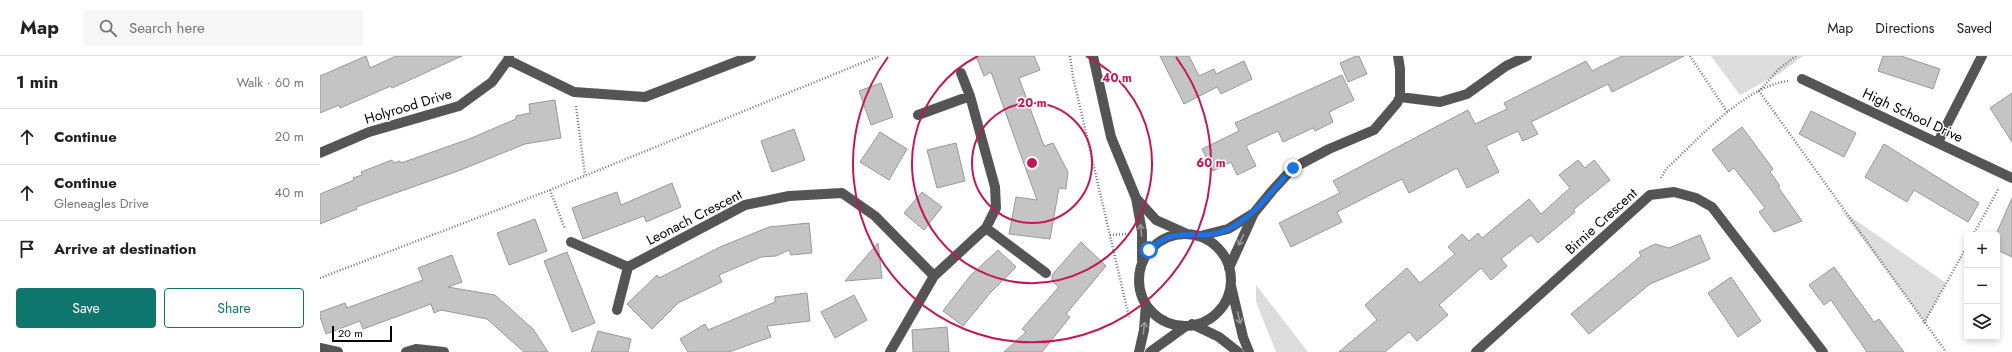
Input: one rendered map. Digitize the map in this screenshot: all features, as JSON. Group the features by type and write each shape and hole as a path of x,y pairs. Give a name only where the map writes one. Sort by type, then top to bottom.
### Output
{"street":[{"path":"509,58 574,92 645,97 751,56"},
{"path":"1092,56 1111,137 1136,198 1142,232 1142,262 1139,275 1139,289 1146,304 1160,318 1172,324 1189,325 1199,323 1217,312 1226,299 1231,284"},
{"path":"1229,268 1254,213 1272,190 1293,168 1329,149 1374,130 1397,103 1400,97 1400,69 1398,56"},
{"path":"1400,97 1440,102 1468,94 1506,66 1527,56"},
{"path":"1938,142 1982,56"},
{"name":"Holyrood Drive","path":"320,153 369,132 459,106 492,82 509,58"},
{"path":"890,352 934,276 986,228 996,208 995,187 970,96 961,73"},
{"name":"High School Drive","path":"1802,79 2009,176"},
{"path":"918,115 970,96"},
{"name":"Birnie Crescent","path":"1476,352 1650,196 1674,192 1696,198 1712,207 1823,352"},
{"name":"Leonach Crescent","path":"628,267 745,205 789,196 842,193 875,216 934,276"},
{"path":"1136,198 1156,220 1187,234"},
{"path":"1200,236 1228,229 1254,213"},
{"path":"986,228 1046,274"},
{"path":"1142,262 1149,250 1159,241 1172,235 1187,234 1200,236 1213,243 1223,253 1229,268 1231,284 1243,337 1249,352"},
{"path":"571,242 628,267 617,310"},
{"path":"1139,352 1144,330 1146,304"},
{"path":"1150,352 1189,325"},
{"path":"1189,325 1219,337 1238,352"},
{"path":"320,348 338,352"},
{"path":"406,352 416,349 444,352"}],"path":[{"path":"320,278 550,190 879,56"},
{"path":"1070,56 1073,77 1130,319"},
{"path":"1690,56 1728,113"},
{"path":"1759,91 1780,69 1796,56"},
{"path":"1650,196 1666,169 1743,98 1781,82 1802,79"},
{"path":"1759,91 1946,352"},
{"path":"574,92 584,175"},
{"path":"1975,232 2009,176"},
{"path":"550,190 571,242"},
{"path":"1924,323 1964,251"}],"shaded area":[{"path":"1711,56 1803,56 1782,72 1740,95"},
{"path":"1841,210 1946,283 1925,322"},
{"path":"1256,285 1308,352 1276,352 1256,302"}],"building":[{"path":"366,56 370,68 396,56 462,56 392,88 391,86 340,108 339,105 320,113 320,76"},
{"path":"976,56 1034,56 1040,70 1019,78 1044,146 1053,143 1068,172 1066,189 1059,188 1050,239 1009,234 1016,197 1037,200 991,72 984,76"},
{"path":"1160,56 1189,56 1199,76 1214,69 1216,74 1244,61 1252,79 1221,94 1217,87 1184,104"},
{"path":"1359,56 1367,74 1348,82 1340,63"},
{"path":"1622,56 1684,56 1612,92 1608,84 1531,122 1538,134 1523,141 1518,131 1486,146 1499,172 1467,188 1457,168 1409,193 1402,179 1337,212 1342,222 1291,247 1279,223 1340,193 1333,181 1468,110 1475,124 1507,109 1504,103 1586,61 1592,71"},
{"path":"1883,56 1901,56 1940,69 1933,89 1878,71"},
{"path":"1342,75 1354,100 1329,112 1333,122 1315,131 1313,128 1283,142 1278,131 1246,146 1256,166 1237,175 1231,162 1213,171 1202,149 1239,131 1235,123"},
{"path":"881,83 893,117 871,125 859,91"},
{"path":"2012,93 2012,142 1990,108"},
{"path":"555,100 561,138 525,144 458,171 356,207 357,209 320,224 320,194 354,180 353,178 362,175 361,172 392,160 394,163 400,161 401,163 469,139 516,119 516,116 530,113 529,104"},
{"path":"1811,111 1856,133 1844,157 1799,134"},
{"path":"1742,127 1773,169 1770,172 1780,186 1778,187 1802,221 1774,232 1759,212 1765,208 1734,168 1729,172 1712,150"},
{"path":"794,129 805,160 772,172 761,141"},
{"path":"880,132 907,149 889,180 860,162"},
{"path":"956,143 965,181 937,188 927,150"},
{"path":"1884,144 1979,203 1968,222 1914,190 1907,202 1865,177"},
{"path":"1578,160 1585,168 1594,160 1610,180 1573,210 1575,212 1538,243 1531,235 1501,259 1507,266 1491,280 1481,268 1439,305 1448,315 1417,341 1409,332 1385,352 1339,352 1377,320 1365,305 1407,268 1420,283 1455,254 1448,247 1462,234 1469,241 1478,233 1482,238 1529,199 1541,214 1570,188 1559,175"},
{"path":"672,183 681,207 646,222 644,216 583,239 572,208 617,192 621,205"},
{"path":"922,192 942,207 924,230 904,213"},
{"path":"2012,198 2012,257 2000,251 2000,232 1997,232"},
{"path":"535,219 547,251 509,265 497,233"},
{"path":"809,223 812,253 791,255 789,250 776,256 761,257 719,275 722,282 678,303 652,329 627,304 657,275 659,278 720,247 769,227"},
{"path":"1700,235 1710,259 1650,284 1589,334 1571,314 1641,256 1639,252 1655,244 1669,248"},
{"path":"1081,242 1106,266 1066,314 1070,317 1042,352 1004,352 1026,332 1022,329 1059,287 1052,281 1052,275"},
{"path":"878,243 882,278 845,281"},
{"path":"998,250 1016,267 990,293 963,326 943,311 970,276"},
{"path":"567,252 595,323 572,332 544,261"},
{"path":"452,255 462,282 448,287 495,295 533,329 548,352 524,352 487,319 441,310 434,313 431,304 363,329 360,321 326,334 320,317 320,312 345,303 347,308 423,280 418,268"},
{"path":"1834,267 1874,322 1879,319 1904,352 1867,352 1831,300 1824,305 1809,285"},
{"path":"1731,277 1761,321 1738,337 1708,293"},
{"path":"807,293 810,321 767,326 771,337 729,352 688,352 680,339 705,324 708,330 775,302 775,297"},
{"path":"854,295 867,320 835,338 821,312"},
{"path":"947,327 949,352 913,352 912,330"},
{"path":"598,331 631,339 628,352 591,352"}],"route":[{"path":"1149,250 1159,241 1172,235 1187,234 1200,236 1228,229 1254,213 1272,190 1293,168"}]}
